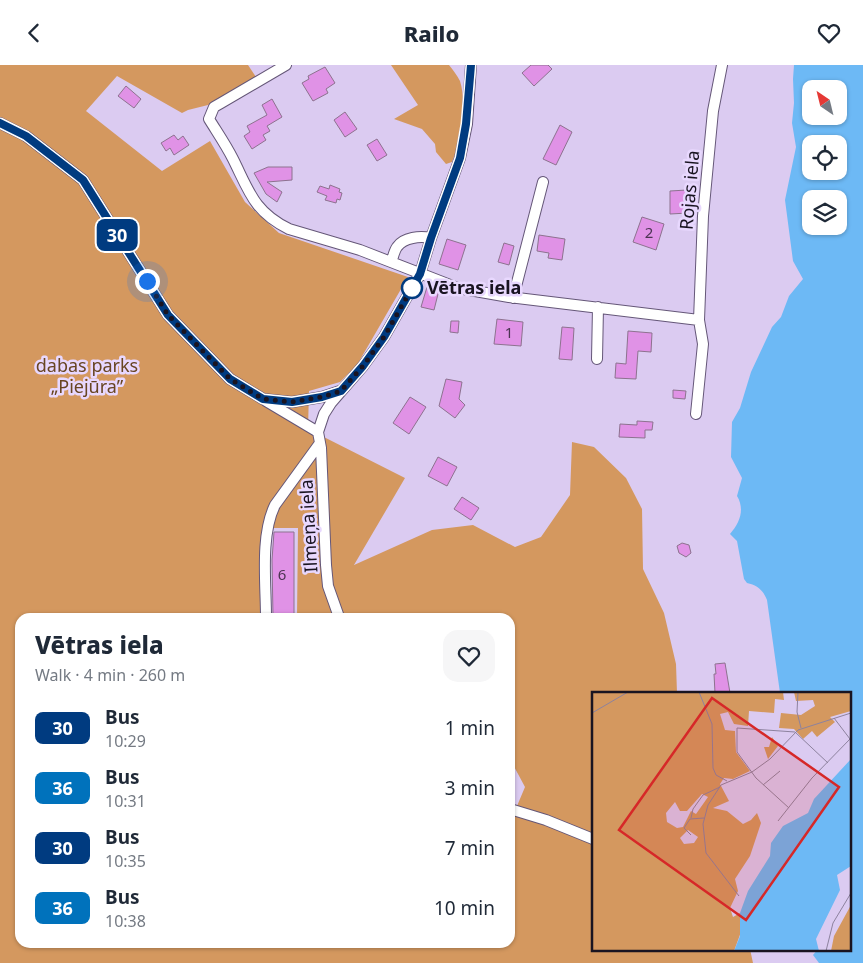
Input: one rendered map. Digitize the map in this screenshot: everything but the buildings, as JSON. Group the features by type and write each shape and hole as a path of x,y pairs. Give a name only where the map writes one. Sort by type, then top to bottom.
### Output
{"street":[{"path":"286,65 214,107 209,119 232,157 253,199 260,210 269,218 289,229 360,250 458,288 513,298 699,320"},
{"path":"0,123 26,136 83,180 168,315 230,379 318,432 324,414 384,337 420,274 460,158 466,124 471,65"},
{"name":"Rojas iela","path":"696,414 703,344 699,320 703,216 713,111 722,65"},
{"path":"513,298 543,182"},
{"path":"391,262 398,247 408,240 422,237 431,238"},
{"path":"597,359 598,307"},
{"path":"263,399 292,402 322,397 341,391"},
{"name":"Ilmeņa iela","path":"318,432 328,586 337,613"},
{"path":"266,613 266,534 270,515 274,505 320,443"},
{"path":"515,810 546,819 592,839"}],"green space":[{"name":"dabas parks „Piejūra”","path":"0,65 248,65 256,77 208,105 182,113 117,76 86,111 162,171 210,141 245,202 279,233 408,277 357,365 340,382 309,391 308,429 405,478 354,565 432,530 473,525 515,547 541,537 570,495 572,442 594,447 626,478 642,509 643,569 664,613 676,664 677,692 592,692 592,951 750,951 753,963 0,963"},
{"path":"391,65 449,65 458,77 462,90 463,111 458,144 452,162 446,164 436,152 435,144 422,129 394,119 418,105"}],"water":[{"path":"794,65 863,65 863,963 819,963 813,955 816,951 850,951 850,692 780,692 767,600 764,593 754,585 747,583 744,579 737,541 730,534 740,516 741,506 737,496 742,478 731,457 732,422 740,408 751,372 772,327 781,317 789,296 803,279 793,261 785,200 796,147 792,123"}],"bus line":[{"name":"30","path":"0,123 26,136 83,180 168,315 230,379 263,399 292,402 322,397 341,391 363,366 384,337 420,274 460,158 466,124 471,65"}],"place":[{"name":"Vētras iela","path":"412,288"}],"route":[{"path":"147,281 168,315 230,379 263,399 292,402 322,397 341,391 363,366 384,337 412,288"}]}
